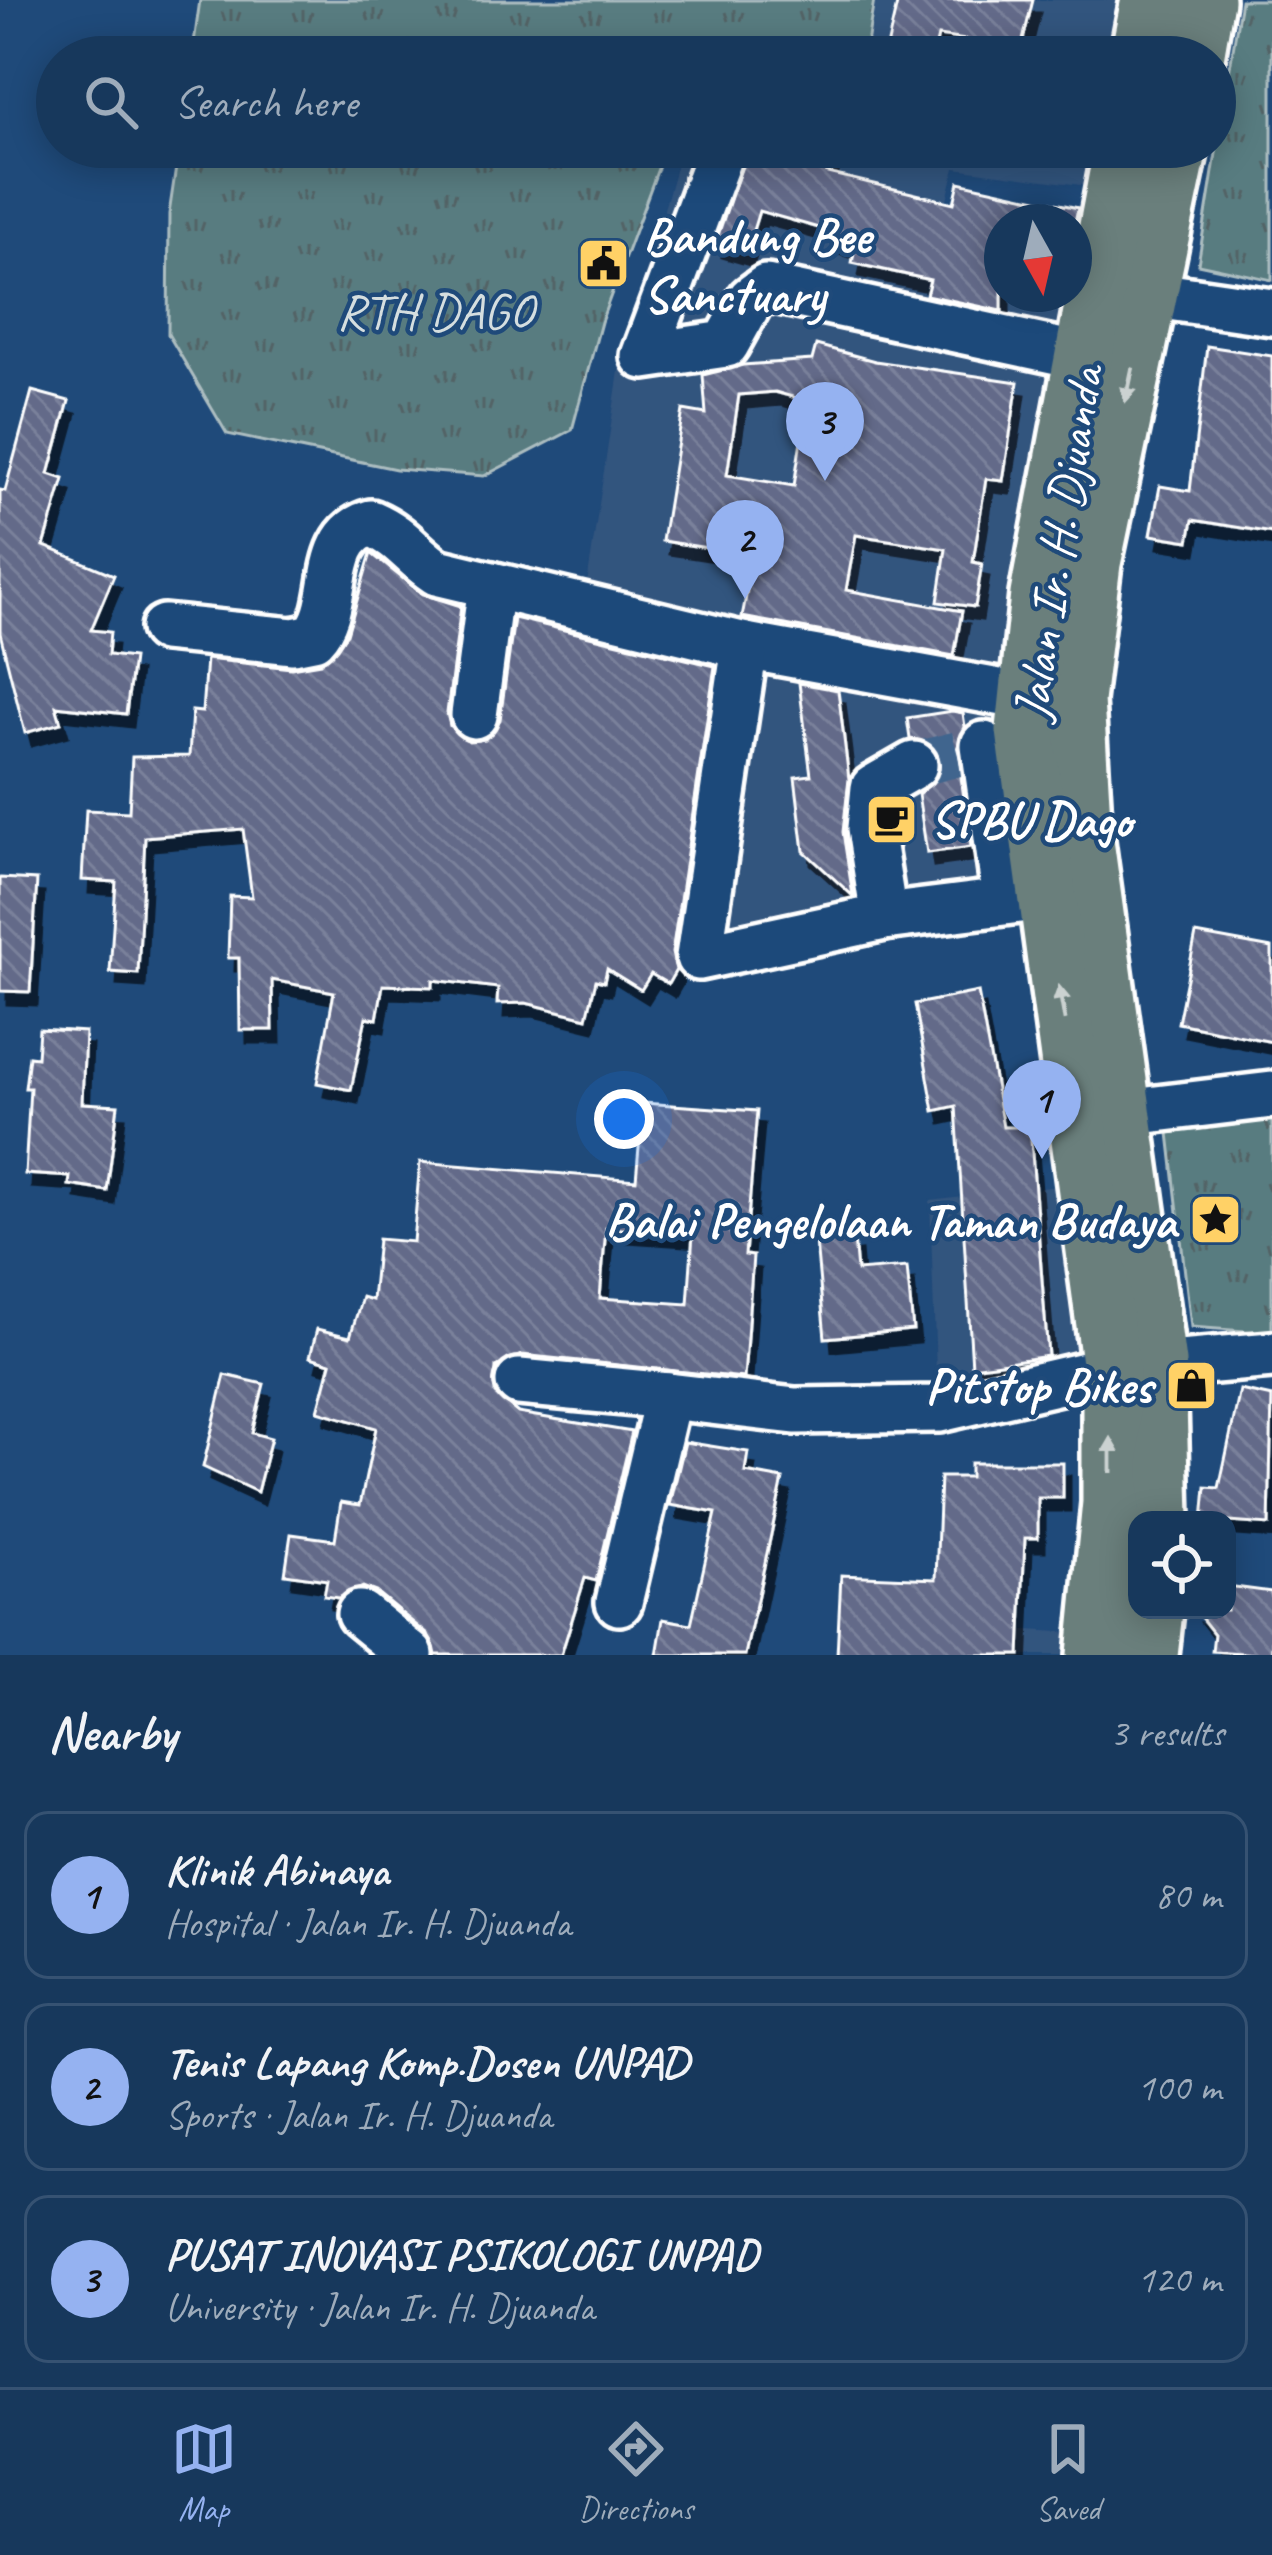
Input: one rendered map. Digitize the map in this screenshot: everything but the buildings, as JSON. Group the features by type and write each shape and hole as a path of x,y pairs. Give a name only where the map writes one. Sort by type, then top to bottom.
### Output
{"main road":[{"path":"1143,36 1150,0"},
{"path":"1199,36 1205,0"},
{"name":"Jalan Ir. H. Djuanda","path":"1123,168 1122,290 1075,700 1103,1115 1134,1366 1159,1511"},
{"name":"Jalan Ir. H. Djuanda","path":"1103,1115 1025,899 1001,731 1085,357 1122,290 1171,168"},
{"name":"Jalan Ir. H. Djuanda","path":"1096,1655 1111,1503 1134,1366"},
{"path":"1149,1655 1153,1619"}],"street":[{"path":"714,168 644,356 726,344 751,299 766,287 1085,357"},
{"path":"1122,290 1272,312"},
{"path":"164,628 293,641 313,638 320,632 340,548 370,523 405,538 421,561 437,572 746,646 1001,731"},
{"path":"474,715 491,585"},
{"path":"746,646 699,958 884,916 1025,899"},
{"path":"884,916 870,828 874,788 914,765"},
{"path":"1103,1115 1272,1096"},
{"path":"519,1382 795,1411 940,1409 1134,1366 1272,1355"},
{"path":"619,1603 668,1396"},
{"path":"360,1614 410,1655"}],"shaded area":[{"path":"861,0 1131,0 1125,36 860,36"},
{"path":"676,168 955,168 920,306 939,238 984,278 984,312 1071,312 1008,686 584,604 621,358"},
{"path":"955,168 1106,168 1103,188"},
{"path":"751,665 1007,709 1034,915 714,951"},
{"path":"1074,1184 1097,1361 937,1400 930,1201"},
{"path":"931,1624 1076,1633 1075,1655 929,1655"}],"green space":[{"path":"200,0 874,0 868,36 195,36"},
{"path":"1241,0 1272,0 1272,280 1198,264 1214,168 1236,168 1235,36"},
{"name":"RTH DAGO","path":"176,168 658,168 601,322 572,430 484,476 396,469 227,434 168,334 169,214"},
{"path":"1272,1103 1272,1333 1191,1327 1167,1115"}],"tunnel":[{"path":"914,765 968,751"}],"place":[{"name":"Bandung Bee Sanctuary","path":"604,264"},
{"name":"PUSAT INOVASI PSIKOLOGI UNPAD","path":"825,481"},
{"name":"Tenis Lapang Komp.Dosen UNPAD","path":"745,599"},
{"name":"SPBU Dago","path":"891,819"},
{"name":"Klinik Abinaya","path":"1042,1159"},
{"name":"Balai Pengelolaan Taman Budaya","path":"1215,1220"},
{"name":"Pitstop Bikes","path":"1191,1385"}]}
